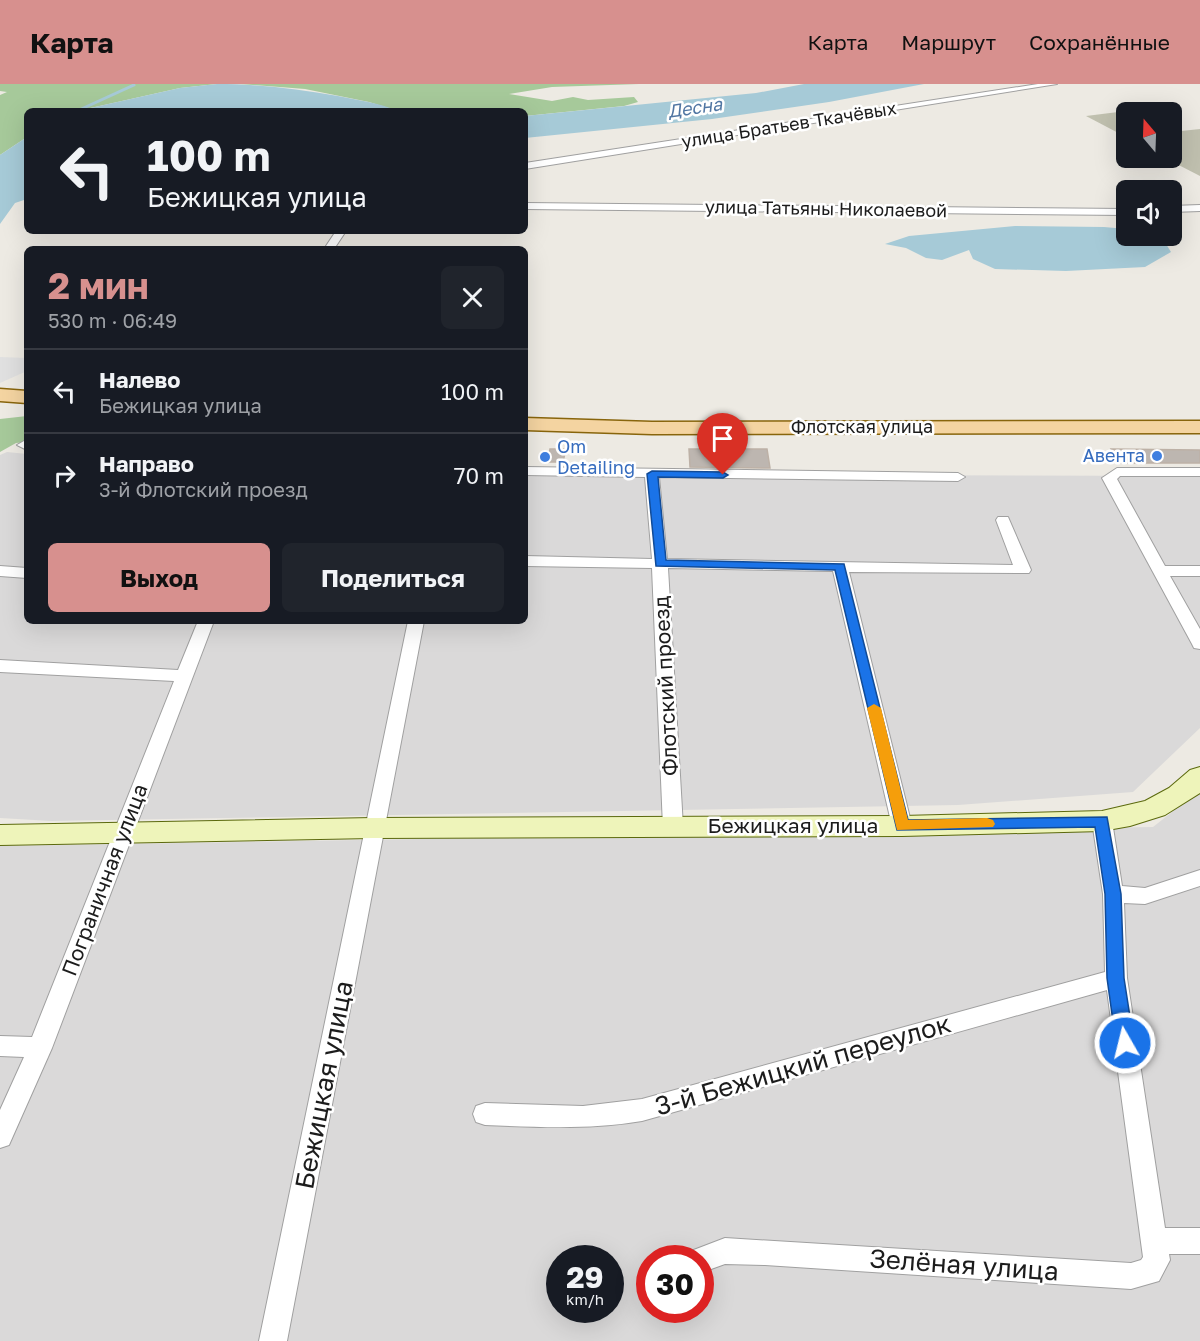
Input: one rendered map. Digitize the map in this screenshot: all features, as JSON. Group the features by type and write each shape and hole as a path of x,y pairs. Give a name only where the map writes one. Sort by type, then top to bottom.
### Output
{"main road":[{"path":"0,395 24,397"},
{"path":"0,403 24,404"},
{"name":"Флотская улица","path":"528,424 652,428 1200,427"},
{"name":"Флотская улица","path":"528,431 702,434 1200,434"}],"street":[{"name":"улица Братьев Ткачёвых","path":"528,165 1042,84"},
{"name":"улица Братьев Ткачёвых","path":"528,165 1053,84"},
{"name":"улица Татьяны Николаевой","path":"528,205 1116,211"},
{"path":"1182,211 1200,210"},
{"path":"528,471 958,477"},
{"path":"1200,472 1117,472 1109,478 1200,644"},
{"name":"Флотский проезд","path":"652,474 660,563 673,827"},
{"path":"528,561 1023,570 1003,520"},
{"path":"840,567 902,826"},
{"path":"0,571 24,573"},
{"path":"1161,571 1200,571"},
{"name":"Пограничная улица","path":"0,1137 40,1048 205,624"},
{"path":"373,828 415,624"},
{"path":"0,666 184,676"},
{"name":"Бежицкая улица","path":"0,835 373,828 902,826 1101,821 1131,817 1154,810 1177,797 1200,777"},
{"name":"Зелёная улица","path":"714,1255 725,1251 765,1252 1131,1275 1149,1271 1157,1260 1116,978 1113,894 1101,821"},
{"name":"Бежицкая улица","path":"273,1341 336,1030 373,828"},
{"path":"1113,894 1144,896 1200,878"},
{"name":"3-й Бежицкий переулок","path":"485,1114 578,1118 614,1116 642,1110 1116,978"},
{"path":"0,1046 40,1048"},
{"path":"1154,1241 1200,1241"}],"shaded area":[{"path":"1116,112 1116,132 1086,116"},
{"path":"1200,129 1200,176 1182,167 1182,131"},
{"path":"0,357 24,358 24,372 0,383"},
{"path":"7,452 24,454 24,624 528,624 528,474 1200,476 1200,728 1133,792 958,805 51,821 0,818 0,455"},
{"path":"1200,790 1200,1341 0,1341 0,846 1153,827"}],"green space":[{"path":"0,84 217,84 180,88 90,108 24,108 24,139 0,155 0,95 7,92 0,91"},
{"path":"240,84 639,84 552,87 509,94 552,101 573,97 588,100 634,97 638,102 624,106 528,116 528,108 388,108 305,89"},
{"path":"24,416 24,442 16,443 0,452 0,419"}],"water":[{"path":"217,84 263,86 338,96 389,108 90,108 180,88"},
{"name":"Десна","path":"804,84 924,84 829,102 712,119 528,138 528,116 756,93"},
{"path":"24,139 24,200 15,203 0,224 0,155"},
{"path":"1015,226 1104,227 1116,228 1116,246 1167,246 1171,252 1145,267 1066,271 995,269 973,259 969,250 942,260 926,258 906,248 885,244 909,236"}],"building":[{"path":"550,449 566,449 563,462 548,462"},
{"path":"689,449 767,449 770,468 690,467"},
{"name":"Авента","path":"1111,449 1200,450 1200,463 1119,463"}],"waterway":[{"path":"84,108 134,85"}],"slow traffic":[{"path":"874,708 902,826 987,824"}],"place":[{"name":"Авента","path":"1157,456"},
{"name":"Om Detailing","path":"545,457"}],"route":[{"path":"723,475 652,474 660,563 840,567 902,826 1101,821 1113,894 1116,978 1125,1043"}]}
